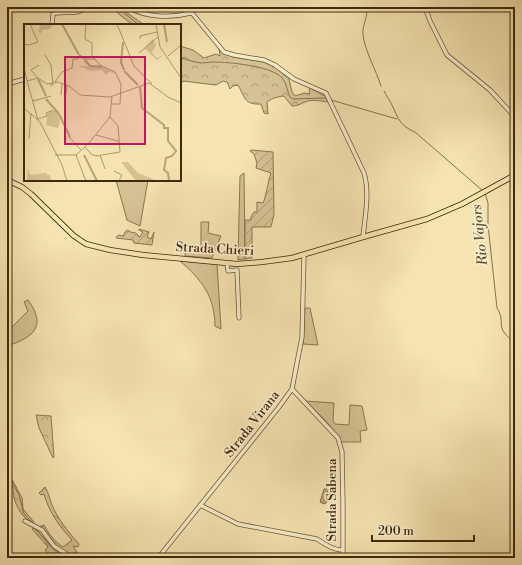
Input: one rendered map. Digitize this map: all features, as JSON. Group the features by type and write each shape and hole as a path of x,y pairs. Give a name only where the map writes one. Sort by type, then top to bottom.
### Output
{"main road":[{"name":"Strada Chieri","path":"7,180 22,187 31,194 74,236 86,244 110,250 142,255 237,264 292,258 427,220 462,204 515,175"}],"street":[{"path":"52,24 53,14 61,12 78,12 84,10 86,7"},
{"path":"128,7 162,17 176,17 191,13"},
{"path":"187,7 191,13 197,17 224,52 264,60 275,65 294,79 326,93 367,181 363,237"},
{"path":"425,7 430,21 447,55 490,90 515,117"},
{"path":"7,84 24,79"},
{"name":"Strada Virana","path":"158,558 292,389 302,337 304,255"},
{"path":"227,263 228,271 237,270 239,318"},
{"name":"Strada Sabena","path":"292,389 338,438 342,452 343,558"},
{"path":"200,505 238,524 317,538 326,545 342,550"},
{"path":"26,521 42,530 54,546 71,558"}],"green space":[{"path":"112,7 123,7 143,24 132,24"},
{"path":"181,46 193,50 204,58 216,54 220,56 219,49 223,53 233,57 264,62 275,67 289,79 292,92 295,96 304,93 310,94 310,88 325,96 328,102 316,100 292,106 284,96 279,97 267,102 268,114 264,113 261,104 248,102 238,85 233,86 230,89 227,82 223,81 216,85 183,81 181,84"},
{"path":"250,151 273,152 274,214 271,227 252,227 252,258 245,259 245,220 251,220 254,212 257,212 257,202 263,203 271,173 256,168 257,163 254,154"},
{"path":"244,173 245,259 238,260 240,176"},
{"path":"116,181 148,181 140,226 127,220"},
{"path":"201,222 209,222 208,233 221,236 212,258 185,256 186,246 201,247"},
{"path":"139,229 149,232 147,237 151,239 154,232 152,245 134,243 133,240 116,238 118,235 123,236 127,230 133,233 134,232 140,237 143,232"},
{"path":"180,261 217,264 221,329 215,326 213,306 206,290 195,275"},
{"path":"28,300 37,317 37,324 30,335 7,346 7,332 28,311 24,302"},
{"path":"305,308 310,308 318,345 303,344"},
{"path":"305,401 334,403 333,421 335,424 349,425 350,405 362,406 367,430 360,431 361,442 340,442 329,425"},
{"path":"36,415 51,416 53,458 39,428"},
{"path":"7,470 22,498 23,509 34,522 33,523 23,516 17,506 14,498 13,487"},
{"path":"45,487 57,515 79,544 78,547 73,546 81,558 72,558 61,550 39,527 44,525 57,543 63,547 72,540 55,518 44,494 41,495 39,493"},
{"path":"34,528 49,544 69,558 52,558 45,550 48,547 32,529"}],"water":[{"path":"326,488 328,497 326,503 324,504 320,502 324,489"}],"waterway":[{"path":"117,7 138,24"},
{"name":"Rio Vajors","path":"367,7 367,14 363,28 364,41 381,86"},
{"path":"181,57 201,63 229,63 269,70 282,78 290,97 293,99 326,98"},
{"name":"Rio Vajors","path":"384,91 398,118 403,124 415,132 483,191"},
{"path":"331,100 397,119"},
{"name":"Rio Vajors","path":"485,193 488,203 488,225 497,308 501,318 503,331 515,343"},
{"path":"7,473 19,495 24,514 34,524"},
{"path":"37,530 53,549 67,558"}]}
